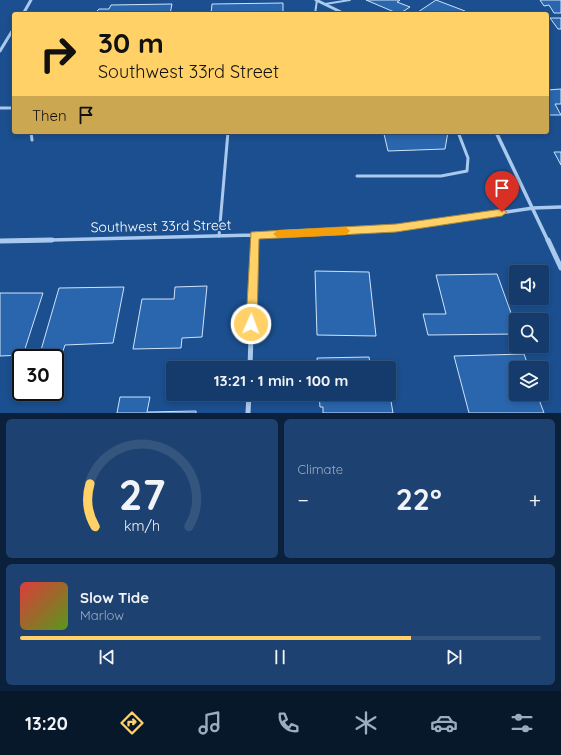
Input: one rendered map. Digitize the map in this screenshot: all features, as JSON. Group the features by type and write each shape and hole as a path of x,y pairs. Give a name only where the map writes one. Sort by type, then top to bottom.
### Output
{"street":[{"path":"24,12 31,0"},
{"path":"316,0 341,12"},
{"path":"0,51 12,31"},
{"path":"497,134 561,268"},
{"name":"Southwest 33rd Street","path":"0,241 254,235 396,228 533,208 561,207"},
{"path":"250,361 254,235"},
{"path":"248,413 249,401"}],"lane":[{"path":"315,12 316,0"},
{"path":"325,4 350,0"},
{"path":"0,108 12,108"},
{"path":"31,134 32,140"},
{"path":"219,236 228,134"},
{"path":"357,176 441,176 468,171 468,158 459,134"}],"building":[{"path":"366,0 400,0 397,2 410,7 402,12 394,12"},
{"path":"436,0 465,11 464,12 418,12"},
{"path":"540,0 561,0 561,13 554,13 549,5 544,6"},
{"path":"283,3 283,12 211,12 212,4"},
{"path":"172,4 170,12 96,12 99,9 109,9 111,5"},
{"path":"550,18 561,18 561,29 558,29"},
{"path":"561,89 561,104 555,104 561,115 549,115 549,90"},
{"path":"384,134 448,134 445,149 388,151"},
{"path":"554,152 561,152 561,165"},
{"path":"315,271 369,272 376,336 317,335"},
{"path":"497,274 511,313 509,313 509,334 428,335 423,314 446,314 436,275"},
{"path":"207,286 202,337 182,338 181,348 133,349 142,299 174,299 175,287"},
{"path":"124,287 113,343 65,345 64,349 41,349 59,288"},
{"path":"0,293 43,293 25,349 12,349 12,355 0,356"},
{"path":"524,354 526,361 509,361 509,401 540,401 544,413 469,413 454,356"},
{"path":"369,357 370,361 317,361 317,358"},
{"path":"120,397 150,397 147,412 196,411 196,413 117,413"},
{"path":"320,401 391,401 393,413 323,413 323,407 320,407"}],"slow traffic":[{"path":"278,234 346,231"}],"route":[{"path":"251,324 254,235 396,228 502,212"}]}
